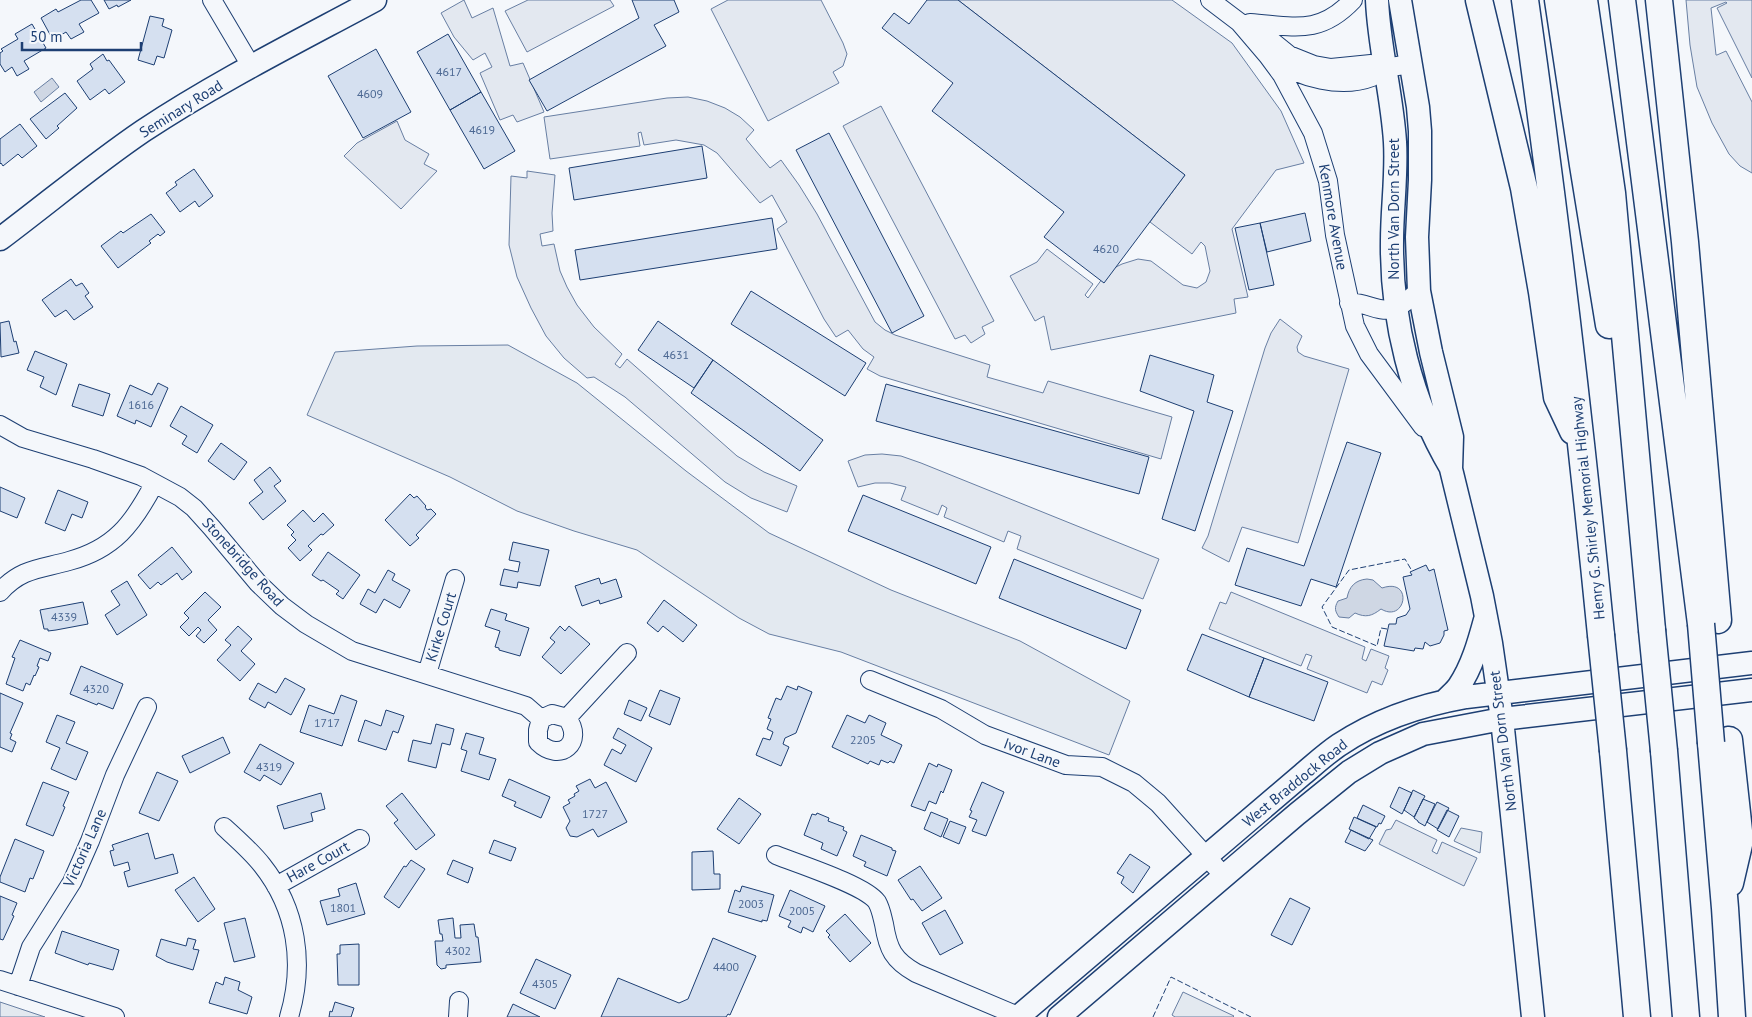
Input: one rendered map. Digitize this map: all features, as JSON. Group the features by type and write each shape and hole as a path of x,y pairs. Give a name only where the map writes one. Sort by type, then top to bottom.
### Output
{"highway":[{"path":"1479,0 1524,188 1542,292 1557,397 1583,452"},
{"name":"Henry G. Shirley Memorial Highway","path":"1525,0 1551,189 1583,452 1637,1017"},
{"path":"1558,0 1644,540"},
{"path":"1584,0 1613,203 1664,751 1686,1017"},
{"path":"1622,0 1709,622"},
{"path":"1659,0 1685,242 1709,622 1720,742 1740,840 1725,908 1732,1017"}],"main road":[{"name":"Seminary Road","path":"0,239 88,171 143,132 251,66 375,0"},
{"name":"North Van Dorn Street","path":"1377,0 1384,68 1394,122 1396,152 1392,241 1396,308 1414,386 1436,442 1451,469"},
{"name":"North Van Dorn Street","path":"1400,0 1420,131 1417,237 1420,291 1452,437 1451,469 1486,616 1502,718 1533,1017"},
{"path":"1445,701 1459,686 1479,642 1486,616"},
{"name":"West Braddock Road","path":"1018,1017 1302,774 1339,745 1391,717 1445,701 1498,693 1752,664"},
{"name":"West Braddock Road","path":"1059,1017 1349,772 1380,753 1423,734 1502,718 1752,690"}],"street":[{"path":"212,0 251,66"},
{"name":"Kenmore Avenue","path":"1210,0 1239,22 1263,34 1289,55 1314,65 1332,68 1371,64 1384,68"},
{"path":"1239,22 1266,24 1277,27 1311,26 1322,23 1338,14 1353,0"},
{"name":"Kenmore Avenue","path":"1239,22 1282,75 1305,114 1322,157 1328,181 1334,235 1355,326 1369,354 1417,418 1451,469"},
{"name":"Kenmore Avenue","path":"1268,56 1293,72 1310,78 1330,81 1354,80 1372,76 1384,68 1411,64"},
{"path":"1349,303 1358,302 1381,310 1393,310 1420,291"},
{"name":"Stonebridge Road","path":"0,425 23,438 118,467 170,490 194,508 242,561 258,583 282,606 306,624 352,651 526,706 541,719"},
{"path":"0,592 21,574 33,569 67,562 100,550 136,516 154,484"},
{"name":"Kirke Court","path":"427,674 455,580"},
{"path":"567,718 627,653"},
{"name":"Ivor Lane","path":"870,680 941,709 985,736 1066,766 1102,767 1134,783 1158,803 1224,876"},
{"name":"Victoria Lane","path":"18,986 31,947 72,882 115,775 147,707"},
{"path":"552,714 567,718 574,732 572,742 565,750 556,752 545,749 538,742 538,730 541,719 552,714"},
{"path":"224,827 262,865 276,886 290,918 297,947 298,972 289,1017"},
{"name":"Hare Court","path":"276,886 360,839"},
{"path":"776,855 859,888 876,900 881,910 887,944 895,958 904,967 1018,1017"},
{"path":"0,980 115,1017"}],"shaded area":[{"path":"464,0 472,18 493,8 510,66 523,63 544,112 517,122 513,115 500,120 480,73 492,67 485,53 473,60 454,37 441,13"},
{"path":"528,0 610,0 614,6 527,52 505,11"},
{"path":"728,0 821,0 847,54 843,66 833,72 839,83 768,121 711,9"},
{"path":"958,0 1172,0 1232,43 1281,111 1304,163 1276,170 1232,229 1248,297 1234,299 1236,313 1051,350 1044,316 1035,321 1010,276 1037,262 1047,249 1093,284 1085,295 1088,298 1108,271 1138,259 1151,261 1183,285 1197,288 1206,282 1210,271 1205,246 1201,242 1192,254 1150,222 1185,175"},
{"path":"1686,0 1752,0 1752,78 1717,8 1727,3 1711,8 1716,55 1726,51 1752,102 1752,173 1740,166 1729,154 1712,123 1697,87 1690,45"},
{"path":"52,78 59,87 41,102 34,92"},
{"path":"688,97 707,101 725,108 740,117 754,130 746,139 770,168 781,160 817,214 875,322 885,330 895,335 990,365 987,377 1043,393 1048,381 1172,417 1161,459 880,376 867,369 874,357 863,349 848,330 836,337 824,319 777,229 787,222 772,195 760,203 717,153 704,145 676,140 644,145 641,132 638,133 640,146 550,159 544,117 667,98"},
{"path":"881,106 994,321 982,327 985,334 971,343 965,335 955,339 843,126"},
{"path":"397,121 405,140 429,154 424,164 437,171 401,209 344,156 357,143"},
{"path":"527,171 555,175 552,213 553,231 540,234 542,246 554,244 560,271 577,305 594,327 622,354 615,364 620,368 627,359 737,456 764,472 797,486 787,512 751,498 725,482 625,397 594,377 587,378 564,358 546,336 517,277 509,245 511,176 527,178"},
{"path":"1280,319 1302,336 1297,347 1298,352 1304,356 1349,369 1298,543 1242,527 1229,562 1202,548 1208,536 1265,348 1271,333"},
{"path":"508,345 577,383 686,471 769,533 891,590 1020,641 1130,701 1109,755 841,652 769,634 739,618 637,550 517,511 450,477 307,415 335,352 417,346"},
{"path":"865,455 901,456 921,463 1159,559 1143,599 1017,549 1021,536 1008,531 1004,542 944,517 947,508 942,505 938,515 901,500 906,487 890,483 875,483 858,487 848,461"},
{"path":"1367,579 1373,580 1382,588 1392,586 1399,589 1403,600 1401,606 1390,612 1381,609 1369,616 1355,613 1349,618 1339,617 1336,609 1338,601 1347,598 1351,587 1356,583"},
{"path":"1231,592 1365,647 1362,659 1366,661 1371,649 1389,656 1385,668 1388,670 1382,685 1372,681 1367,693 1307,669 1312,656 1306,654 1301,666 1209,629 1220,602 1226,604"},
{"path":"1396,820 1437,840 1432,851 1437,854 1442,842 1477,858 1464,886 1379,844 1386,830 1391,829"},
{"path":"1461,828 1482,832 1480,853 1454,841"},
{"path":"1183,992 1234,1016 1175,1017 1172,1015"},
{"path":"0,1002 45,1017 0,1017"}],"building":[{"path":"81,0 91,0 99,13 79,24 84,32 71,39 66,32 53,40 41,18 56,9 58,12"},
{"path":"104,0 131,0 118,7 117,5 109,9"},
{"path":"632,0 674,0 679,12 654,25 666,46 547,111 529,80 639,18"},
{"path":"927,0 958,0 1185,175 1104,283 1044,237 1064,212 932,111 953,83 882,28 894,13 909,24"},
{"path":"150,16 164,19 162,26 172,30 164,58 157,56 154,65 138,60"},
{"path":"32,24 46,48 24,61 29,69 17,76 12,67 5,72 0,64 0,53 3,51 1,49 18,39 15,34"},
{"path":"448,34 481,92 450,110 417,52"},
{"path":"376,49 411,112 363,138 328,76"},
{"path":"103,54 125,82 109,94 105,89 90,100 77,81 93,69 90,64"},
{"path":"481,92 515,151 484,169 450,110"},
{"path":"65,93 77,108 46,139 30,119"},
{"path":"20,124 37,146 22,158 18,154 3,166 0,164 0,139"},
{"path":"829,133 924,316 892,333 796,150"},
{"path":"702,146 707,178 574,200 569,168"},
{"path":"194,169 213,196 199,207 195,201 180,212 166,193 177,185 175,182"},
{"path":"1305,213 1311,241 1267,252 1260,223"},
{"path":"151,214 165,232 160,236 158,234 149,241 151,243 118,268 101,246 121,231 123,233"},
{"path":"772,218 777,249 580,280 575,250"},
{"path":"1260,223 1274,285 1249,290 1235,228"},
{"path":"71,279 76,286 82,283 89,293 85,296 93,307 74,320 66,310 55,317 42,300"},
{"path":"751,291 866,363 845,396 731,324"},
{"path":"9,321 19,353 1,357 0,323"},
{"path":"658,321 713,360 694,388 638,350"},
{"path":"35,351 67,364 56,395 40,387 44,377 27,370"},
{"path":"1150,355 1214,375 1207,402 1233,411 1195,531 1162,519 1194,411 1140,391"},
{"path":"713,360 823,440 800,471 691,393"},
{"path":"158,383 168,388 151,427 136,420 135,424 117,416 130,385 152,395"},
{"path":"79,384 110,394 103,416 72,406"},
{"path":"886,384 1149,457 1139,494 876,421"},
{"path":"181,406 213,425 197,453 182,444 187,436 170,426"},
{"path":"1347,442 1381,453 1336,587 1311,579 1301,606 1235,585 1247,548 1304,566"},
{"path":"221,443 247,462 234,480 208,461"},
{"path":"270,467 281,481 274,486 286,501 263,520 249,503 263,492 254,480"},
{"path":"0,487 25,498 17,518 0,511"},
{"path":"58,490 88,502 82,518 72,514 65,531 45,523"},
{"path":"410,494 414,498 417,496 426,506 427,510 431,509 436,514 416,535 419,538 410,546 385,520"},
{"path":"863,495 991,547 976,584 848,531"},
{"path":"303,510 314,522 323,513 334,525 308,546 312,550 300,561 288,548 296,540 291,535 294,532 287,525"},
{"path":"513,542 549,550 540,586 518,582 517,588 500,585 504,569 518,572 520,562 509,560"},
{"path":"172,547 192,572 182,580 177,573 161,585 158,582 150,589 138,575"},
{"path":"328,552 360,575 343,599 336,594 339,591 312,575"},
{"path":"1014,559 1141,610 1126,649 999,598"},
{"path":"1426,565 1429,571 1434,569 1448,630 1444,631 1440,643 1430,646 1425,642 1423,649 1415,648 1414,651 1384,646 1389,624 1396,624 1397,618 1406,615 1410,609 1403,577 1412,575 1410,572"},
{"path":"388,570 395,574 392,580 410,590 400,608 384,599 376,613 360,604 368,589 375,593"},
{"path":"599,578 601,584 616,579 622,597 600,604 599,600 582,606 575,586"},
{"path":"127,581 147,615 117,635 105,615 120,605 111,591"},
{"path":"205,592 221,607 208,620 217,630 204,643 196,636 201,630 198,627 189,636 180,627 189,618 184,613"},
{"path":"664,600 697,625 683,642 663,626 658,632 647,623"},
{"path":"83,602 88,624 48,631 48,629 44,629 40,610"},
{"path":"491,609 507,614 505,620 529,628 520,656 495,647 500,631 485,626"},
{"path":"238,626 252,639 241,651 255,664 240,681 217,660 231,645 225,640"},
{"path":"560,626 565,631 569,626 590,644 561,674 542,657 555,642 550,638"},
{"path":"1202,634 1264,658 1249,697 1187,670"},
{"path":"20,640 51,653 48,661 40,658 35,676 30,685 26,683 23,691 6,684 15,658 12,657"},
{"path":"1264,658 1328,682 1314,721 1249,697"},
{"path":"81,666 123,684 113,709 70,694"},
{"path":"285,678 305,689 291,715 268,702 265,708 249,699 258,683 276,693"},
{"path":"787,686 797,690 798,686 812,692 796,733 785,738 783,744 789,747 781,766 756,755 763,738 770,740 773,732 767,729 771,719 768,718 776,698 781,700"},
{"path":"660,690 680,698 670,725 649,716"},
{"path":"0,693 23,703 10,733 12,734 10,739 16,742 12,752 0,747"},
{"path":"341,695 357,701 342,746 300,732 309,705 334,714"},
{"path":"629,700 647,708 641,721 624,714"},
{"path":"386,710 404,716 398,733 393,731 386,750 358,741 365,720 381,726"},
{"path":"57,715 75,722 66,743 88,752 76,780 51,769 60,748 46,742"},
{"path":"847,715 865,723 869,715 886,723 881,735 902,745 894,763 881,760 879,765 870,761 868,764 832,747"},
{"path":"436,724 454,729 450,745 442,743 436,768 408,761 413,740 431,744"},
{"path":"618,728 652,748 636,782 604,765 612,749 621,754 626,745 613,738"},
{"path":"466,733 484,738 479,754 496,759 489,780 461,771 467,751 461,749"},
{"path":"223,737 230,753 190,773 182,756"},
{"path":"260,744 294,763 281,785 264,775 260,781 244,772"},
{"path":"929,763 937,767 938,764 952,770 943,793 941,791 936,804 929,801 925,811 911,806"},
{"path":"157,772 178,781 159,821 139,813"},
{"path":"509,779 550,797 541,818 514,806 516,802 502,796"},
{"path":"590,779 595,788 606,782 627,822 598,837 593,829 577,837 570,836 566,828 570,821 563,807 570,803 568,800 579,791 576,786"},
{"path":"43,782 69,792 53,836 26,825"},
{"path":"982,782 1004,792 986,836 972,831 977,820 969,817"},
{"path":"1399,787 1412,793 1402,814 1390,807"},
{"path":"1413,790 1425,796 1414,817 1404,810"},
{"path":"321,793 325,809 311,813 313,821 284,829 277,806"},
{"path":"402,793 435,835 416,850 394,823 398,820 386,806"},
{"path":"739,798 761,814 739,844 717,829"},
{"path":"1423,799 1435,804 1425,826 1414,818"},
{"path":"1437,802 1449,808 1438,829 1427,822"},
{"path":"1363,805 1385,816 1381,824 1379,823 1377,827 1357,818"},
{"path":"1447,810 1459,816 1449,837 1437,830"},
{"path":"931,812 948,819 941,837 924,829"},
{"path":"817,813 829,818 828,821 844,827 843,830 847,832 837,856 821,849 823,843 804,835 812,814 816,815"},
{"path":"1354,817 1376,827 1369,839 1349,829"},
{"path":"950,821 966,827 959,844 943,837"},
{"path":"1351,830 1373,840 1365,851 1345,842"},
{"path":"148,833 155,859 173,854 178,873 128,887 124,872 130,870 128,862 114,866 110,851 114,850 112,845"},
{"path":"861,835 896,851 887,876 864,866 866,862 853,856"},
{"path":"15,839 44,851 33,879 30,878 25,892 0,882 0,877"},
{"path":"494,840 516,848 511,861 489,853"},
{"path":"713,851 714,874 720,874 720,889 692,890 692,852"},
{"path":"1130,854 1150,867 1133,893 1121,883 1124,877 1117,873"},
{"path":"411,860 425,869 399,908 384,897 404,866 406,867"},
{"path":"453,860 473,868 468,883 447,874"},
{"path":"920,866 942,898 922,911 913,899 911,900 898,880"},
{"path":"194,877 215,909 198,922 175,890"},
{"path":"356,883 365,914 327,925 320,901 340,896 338,889"},
{"path":"742,886 774,895 767,921 762,920 762,922 728,912 735,890 740,892"},
{"path":"790,890 825,906 813,932 803,927 801,933 788,927 791,921 779,916"},
{"path":"0,896 17,903 12,915 14,916 3,940 0,939"},
{"path":"1290,898 1310,908 1292,945 1271,935"},
{"path":"945,910 963,943 940,955 922,923"},
{"path":"845,914 871,943 850,962 828,937 830,935 826,931"},
{"path":"245,918 255,957 234,962 224,923"},
{"path":"453,918 455,938 461,938 460,925 474,924 476,937 478,937 481,962 446,965 446,968 441,969 437,965 435,941 443,941 438,920"},
{"path":"62,931 119,950 113,970 89,963 88,965 55,953"},
{"path":"188,938 196,940 193,949 199,950 193,970 167,962 156,956 161,939 186,946"},
{"path":"713,938 756,956 730,1015 728,1014 726,1017 601,1017 618,978 679,1003 688,999"},
{"path":"359,944 359,985 338,985 337,954 340,954 340,945"},
{"path":"536,959 571,975 555,1009 520,993"},
{"path":"225,977 240,982 238,990 252,997 247,1014 209,1003 216,982 223,985"},
{"path":"335,1002 354,1008 351,1017 329,1017"},
{"path":"513,1004 540,1017 507,1017"}],"fence":[{"path":"1387,629 1381,628 1377,646 1332,627 1322,607 1349,570 1405,559 1412,571"},
{"path":"1153,1017 1171,977 1251,1017"}]}
